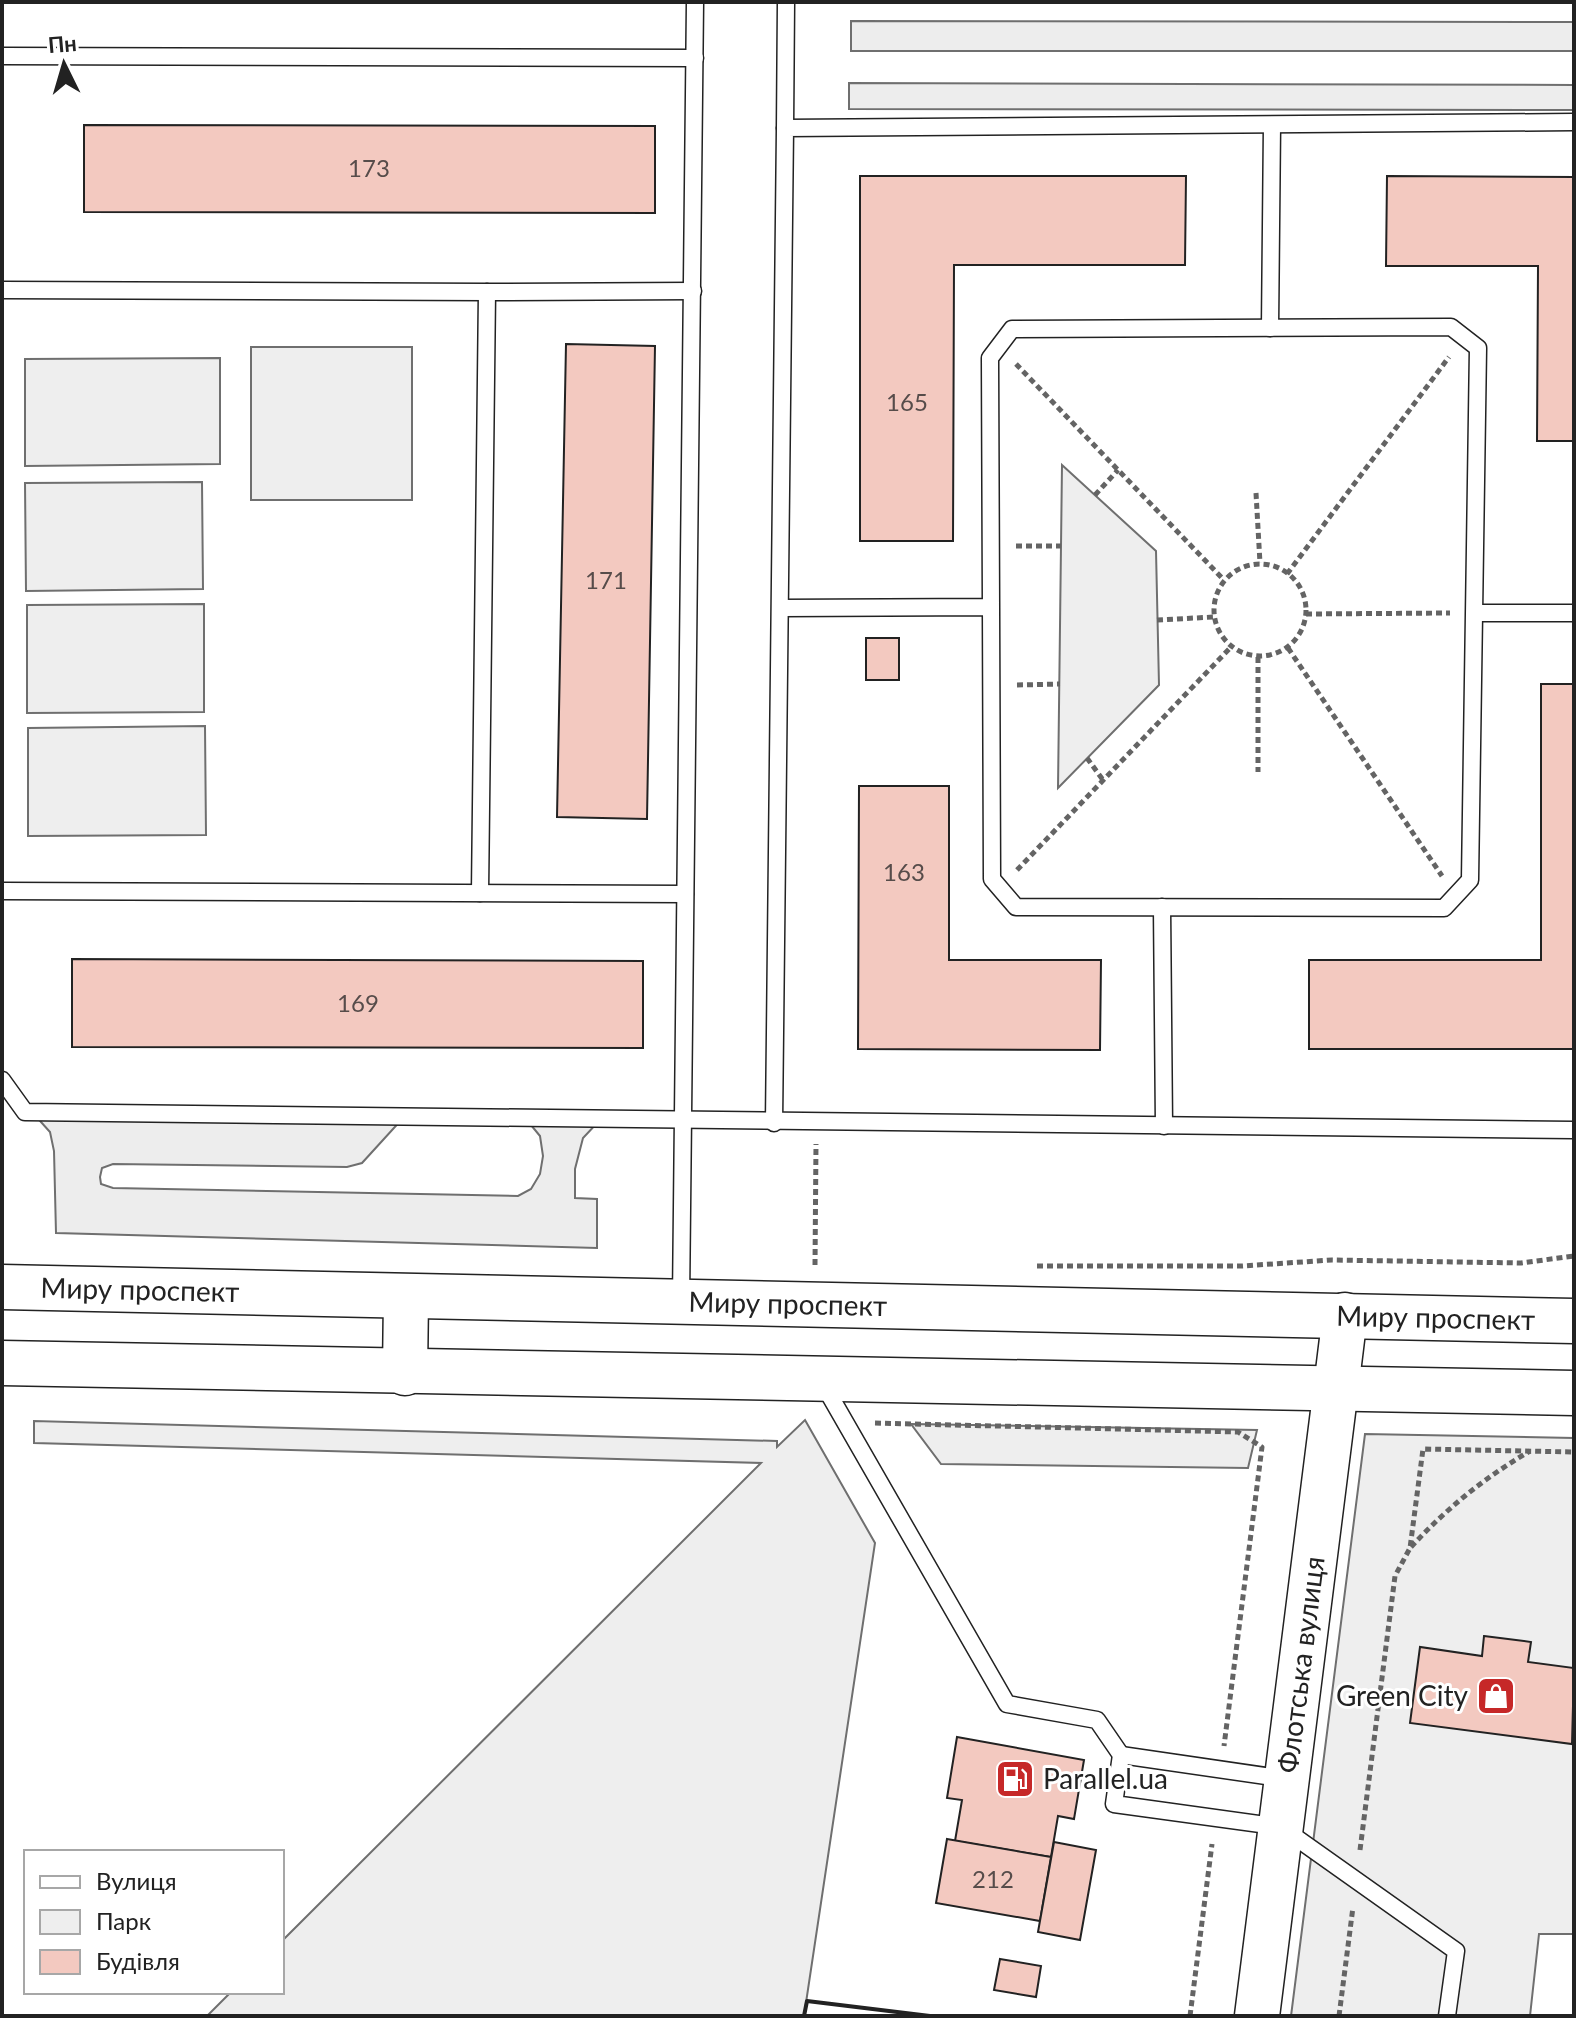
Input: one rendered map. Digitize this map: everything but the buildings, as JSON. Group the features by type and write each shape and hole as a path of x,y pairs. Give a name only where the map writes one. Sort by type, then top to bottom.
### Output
{"main road":[{"name":"Миру проспект","path":"2,1287 1574,1321"},
{"path":"405,1373 406,1297"},
{"name":"Флотська вулиця","path":"1257,2016 1345,1315"},
{"path":"2,1363 1574,1393"}],"lane":[{"path":"681,1302 695,2"},
{"path":"774,1123 786,2"},
{"path":"2,56 695,58"},
{"path":"785,128 1574,122"},
{"path":"1270,328 1272,125"},
{"path":"2,290 693,291"},
{"path":"480,893 487,292"},
{"path":"1451,327 1478,348 1470,880 1444,908 1016,907 992,879 990,358 1012,329 1270,328 1451,327"},
{"path":"781,608 991,607"},
{"path":"1475,613 1574,613"},
{"path":"2,891 685,894"},
{"path":"1162,907 1164,1126"},
{"path":"2,1080 25,1112 1574,1130"},
{"path":"820,1380 1007,1704 1097,1720 1121,1755 1114,1804 1281,1827 1456,1951 1447,2016"},
{"path":"1121,1755 1286,1779"}],"path":[{"path":"1287,574 1464,337"},
{"path":"998,346 1224,580"},
{"path":"1095,495 1118,470"},
{"path":"1256,493 1260,563"},
{"path":"991,546 1061,546"},
{"path":"1260,563 1287,574 1302,591 1306,614 1299,636 1288,648 1258,657 1231,647 1221,636 1214,617 1217,593 1224,580 1236,571 1260,563"},
{"path":"1306,614 1475,613"},
{"path":"1157,620 1214,617"},
{"path":"1000,888 1231,647"},
{"path":"1288,648 1456,896"},
{"path":"1258,657 1258,772"},
{"path":"991,685 1060,684"},
{"path":"1087,758 1104,780"},
{"path":"816,1123 814,1265 829,1265"},
{"path":"1026,1266 1242,1266 1332,1260 1521,1263 1574,1256"},
{"path":"1221,1770 1262,1447 1238,1432"},
{"path":"1410,1548 1423,1449 1574,1452"},
{"path":"1339,2016 1395,1576 1410,1548 1446,1510 1486,1478 1530,1451"},
{"path":"1190,2016 1216,1818"}],"green space":[{"path":"251,347 412,347 412,500 251,500"},
{"path":"220,358 220,464 25,466 25,359"},
{"path":"1062,465 1156,551 1159,685 1058,788"},
{"path":"202,482 203,589 26,591 25,483"},
{"path":"204,604 204,712 27,713 27,605"},
{"path":"205,726 206,835 28,836 28,728"},
{"path":"805,1420 875,1543 804,2016 207,2016 229,1994 284,1994 284,1939 761,1463 34,1443 34,1421 777,1441 777,1447"},
{"path":"911,1424 1257,1430 1248,1468 941,1464"},
{"path":"1365,1434 1574,1438 1574,1934 1539,1934 1530,2016 1291,2016"}],"shaded area":[{"path":"851,21 1574,22 1574,51 851,51"},
{"path":"849,83 1574,85 1574,110 849,109"},
{"path":"32,1112 404,1117 362,1163 347,1167 113,1164 102,1168 100,1177 101,1184 113,1188 518,1196 531,1189 540,1174 543,1156 540,1136 526,1119 600,1120 583,1138 575,1169 575,1198 597,1199 597,1248 56,1233 54,1151 50,1132"}],"wall":[{"path":"804,2016 807,2001 930,2016"}],"place":[{"name":"Green City","path":"1496,1696"},
{"name":"Parallel.ua","path":"1015,1779"}]}
